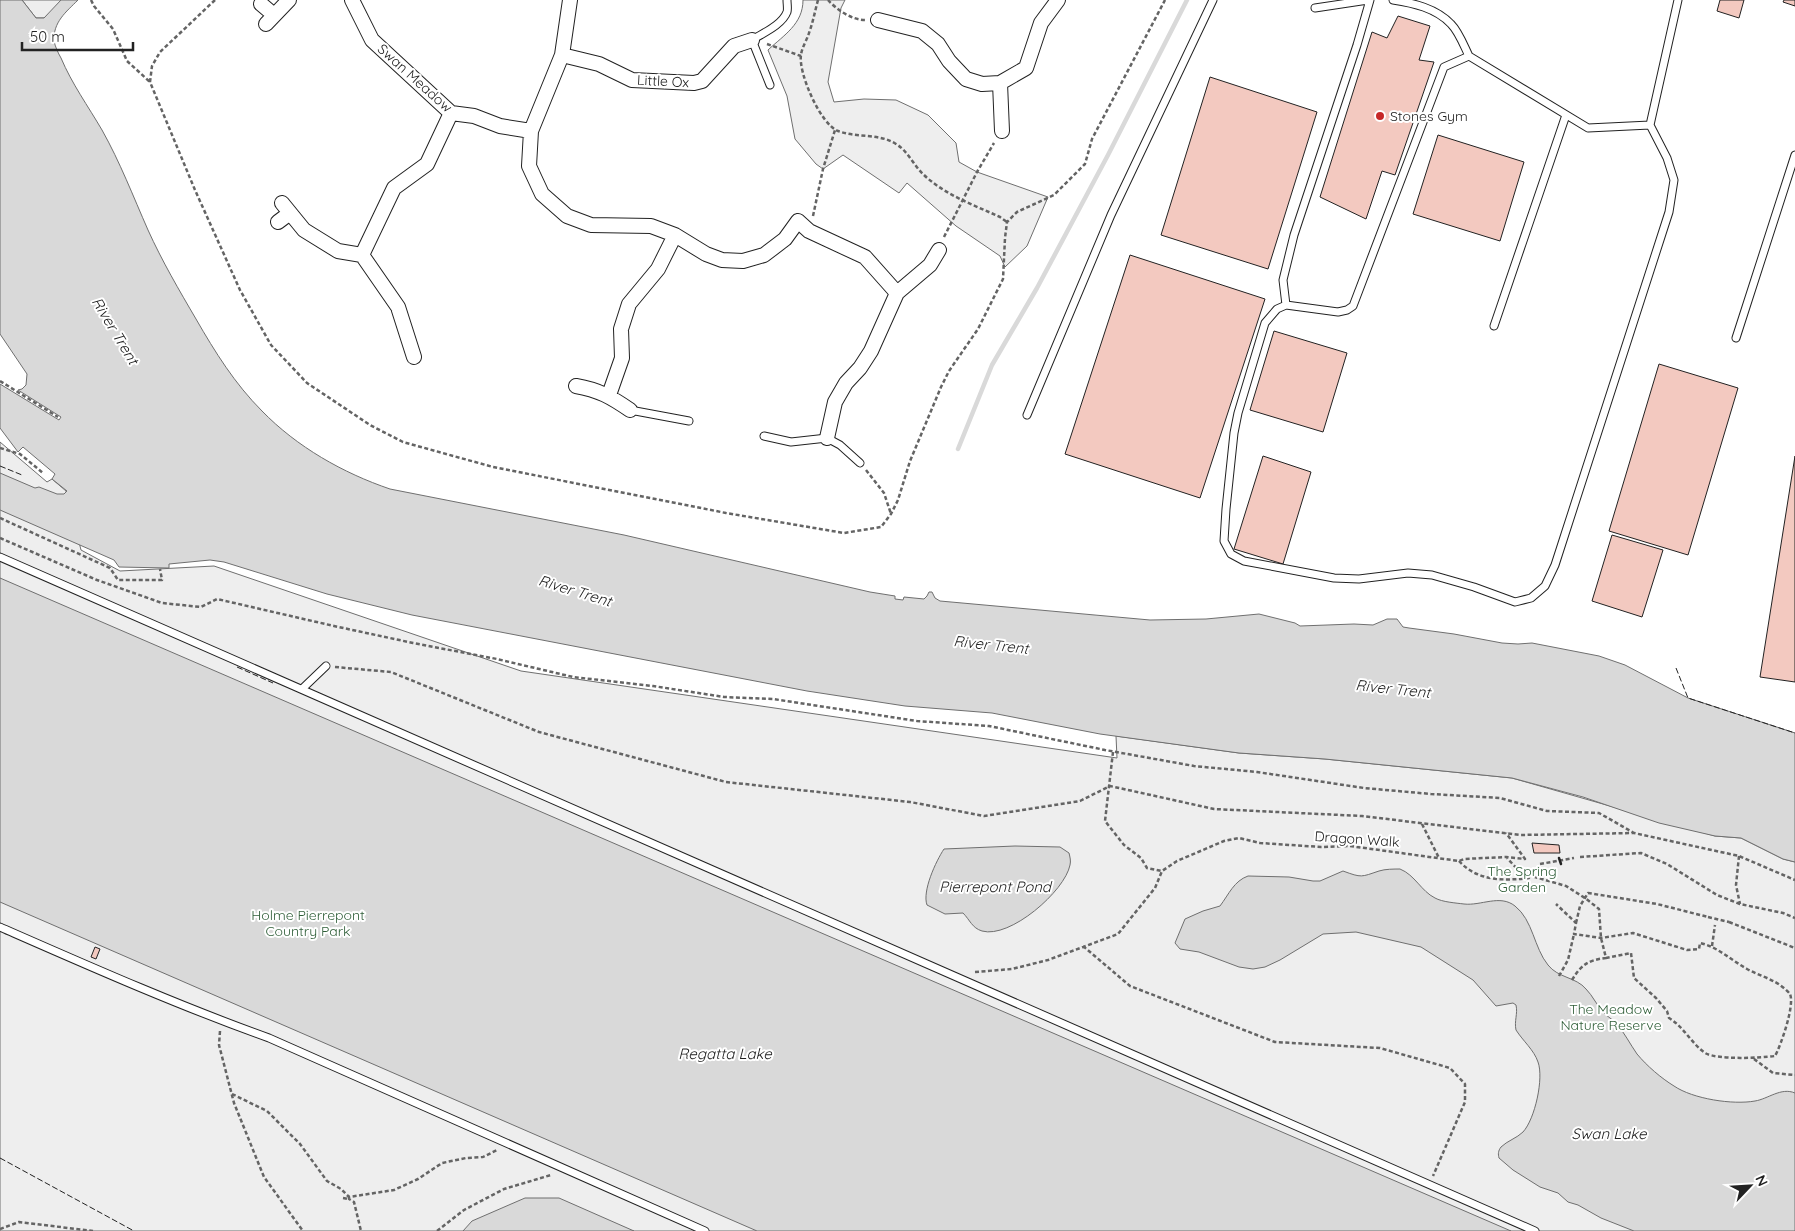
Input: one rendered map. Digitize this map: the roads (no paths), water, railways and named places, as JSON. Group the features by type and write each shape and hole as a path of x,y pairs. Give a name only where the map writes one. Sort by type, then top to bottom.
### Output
{"street":[{"path":"261,4 270,19 289,0"},
{"name":"Swan Meadow","path":"352,0 372,40 451,113 474,116 500,126 531,131"},
{"path":"570,0 562,55 531,131 529,166 542,194 567,216 591,225 651,226 675,235 706,254 722,260 743,261 764,254 786,239 798,221 809,231 865,257 897,293"},
{"path":"878,20 922,31 938,44 949,61 966,79 982,84 1000,83 1026,68 1041,23 1058,0"},
{"name":"Little Ox","path":"562,55 599,64 632,80 694,83 702,81 734,46 752,40"},
{"path":"1000,83 1002,132"},
{"path":"362,255 394,188 427,164 451,113"},
{"path":"278,222 286,208 304,230 338,251 362,255 398,307 414,357"},
{"path":"609,395 622,358 621,329 629,304 658,269 675,235"},
{"path":"827,438 835,402 846,383 860,368 871,351 897,293 930,265 939,250"},
{"path":"576,386 591,388 609,395 630,410"}],"lane":[{"path":"770,85 752,40 771,29 781,20 787,12 787,0"},
{"path":"1027,415 1111,215 1213,0"},
{"path":"1286,305 1284,280 1294,235 1357,45 1369,0 1315,8"},
{"path":"1393,0 1418,4 1434,12 1452,24 1469,56 1588,128 1650,124"},
{"path":"1469,56 1444,67 1353,306 1338,312 1286,305 1276,309 1265,323 1238,413 1226,509 1224,541 1230,554 1244,562 1334,578 1359,579 1408,573 1432,575 1474,587 1515,602 1531,598 1545,586 1555,565 1669,212 1674,180 1667,158 1650,124 1678,0"},
{"path":"1494,326 1566,115"},
{"path":"1736,338 1795,155"},
{"path":"630,410 689,421"},
{"path":"764,436 791,442 827,438 840,445 860,463"},
{"path":"0,557 1535,1231"},
{"path":"302,689 326,666"},
{"path":"0,927 141,988 269,1038 705,1231"}],"water":[{"name":"River Trent","path":"0,0 22,0 36,18 44,18 61,0 78,0 58,23 54,34 56,47 80,95 109,142 153,242 171,275 211,344 243,390 262,411 290,436 338,467 390,489 624,535 870,592 895,596 895,599 903,600 904,597 924,599 929,592 932,592 935,598 940,601 1150,620 1206,619 1259,614 1300,626 1373,625 1387,619 1397,619 1403,627 1502,643 1532,643 1599,656 1625,665 1688,698 1795,733 1795,862 1783,859 1741,838 1715,836 1659,823 1583,797 1512,778 1325,759 1239,753 1100,734 992,713 905,706 807,691 412,615 327,594 224,562 210,560 169,564 169,568 119,567 114,560 0,510 0,473 35,488 39,487 57,494 64,494 67,491 52,479 55,474 23,447 18,452 0,428 0,384 59,420 61,417 18,390 26,385 27,374 0,334"},
{"name":"Regatta Lake","path":"0,578 1511,1231 757,1231 0,902"},
{"name":"Pierrepont Pond","path":"1015,846 1060,847 1069,853 1070,865 1066,876 1035,911 1007,928 994,932 979,930 973,926 963,913 945,914 927,905 926,892 928,884 944,849"},
{"name":"Swan Lake","path":"1400,869 1410,875 1430,895 1441,900 1470,904 1503,901 1515,906 1530,926 1539,951 1548,965 1557,973 1582,985 1602,1010 1619,1027 1637,1054 1654,1072 1682,1091 1702,1098 1736,1102 1760,1100 1785,1091 1795,1093 1795,1231 1634,1231 1568,1202 1558,1193 1540,1187 1513,1170 1499,1158 1498,1154 1503,1145 1518,1136 1527,1126 1535,1108 1540,1078 1540,1069 1536,1058 1516,1030 1516,1005 1513,1003 1496,1006 1473,980 1421,947 1356,932 1323,934 1280,960 1265,967 1253,969 1239,967 1199,952 1180,949 1175,943 1185,919 1220,906 1235,885 1248,876 1289,877 1320,881 1343,871 1361,876 1384,870"},
{"path":"525,1198 559,1198 634,1231 463,1231 472,1221"}],"waterway":[{"path":"958,449 992,365 1037,288 1108,155 1187,0"}],"place":[{"name":"Stones Gym","path":"1380,116"}],"park label":[{"name":"The Spring Garden","path":"1522,880"},
{"name":"Holme Pierrepont Country Park","path":"308,924"},
{"name":"The Meadow Nature Reserve","path":"1611,1018"}]}
